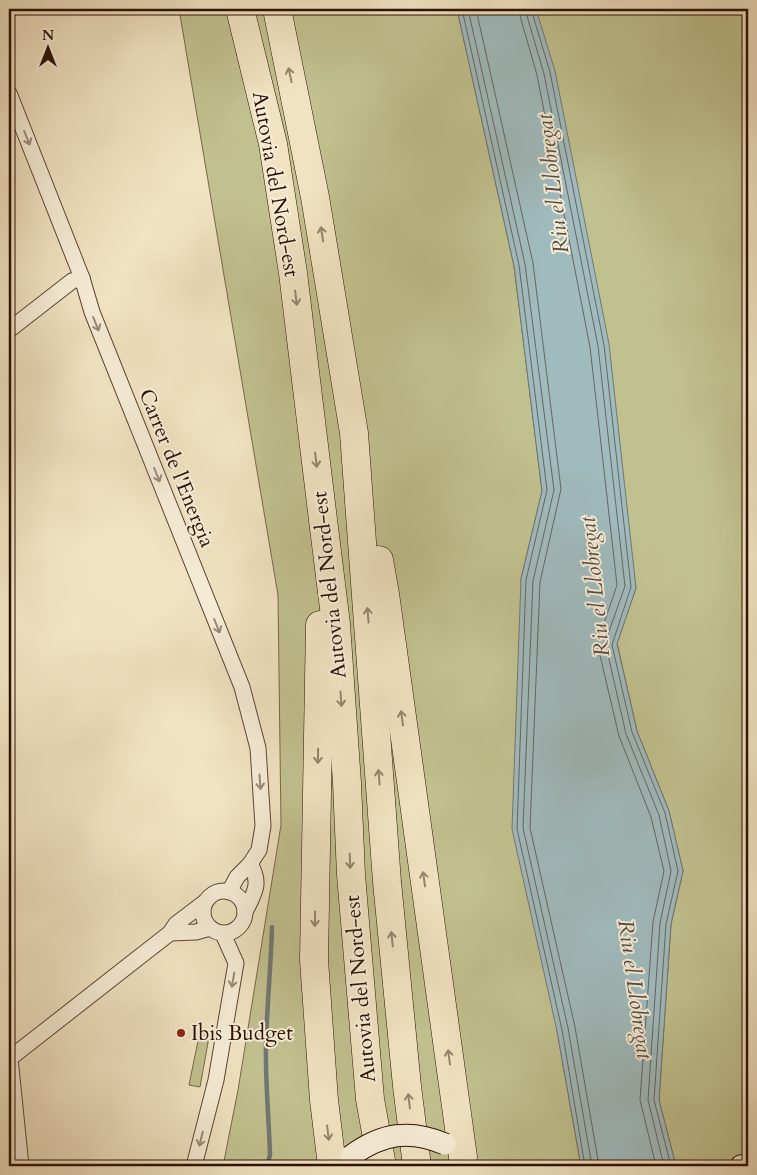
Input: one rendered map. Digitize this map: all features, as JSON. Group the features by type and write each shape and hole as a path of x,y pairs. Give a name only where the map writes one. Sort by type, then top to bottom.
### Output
{"highway":[{"name":"Autovia del Nord-est","path":"240,9 273,144 293,273 336,624 348,783 351,875 370,1099 382,1166"},
{"name":"Autovia del Nord-est","path":"277,9 316,197 354,433 387,882 407,1086 417,1166"},
{"path":"354,433 385,594 460,1156"},
{"path":"324,528 319,659 314,960 324,1100 342,1163"}],"street":[{"name":"Carrer de l'Energia","path":"9,93 82,278 92,312 242,688 258,748 263,826 259,850 250,864 237,877 230,892"},
{"path":"9,330 72,281 82,278"},
{"path":"170,933 236,929 244,918 257,888 254,872 250,864"},
{"path":"21,1166 10,1059 170,933 176,924 216,892 230,892 240,899 245,912"},
{"path":"194,1166 216,1080 236,963 216,931 205,923 203,908 205,902"},
{"path":"342,1163 363,1147 376,1141 404,1135 432,1139 460,1156"},
{"path":"741,1166 748,1165"}],"green space":[{"path":"179,9 457,9 514,266 542,491 521,579 557,1031 581,1166 223,1166 238,1090 281,825 278,595"},
{"path":"536,9 748,9 748,1166 676,1166 659,1100 671,924 683,871 669,811 637,731 617,643 636,588"},
{"path":"200,1031 208,1032 209,1037 200,1087 189,1085"}],"water":[{"name":"Riu el Llobregat","path":"457,9 536,9 555,71 609,344 636,588 617,644 637,731 669,811 683,871 671,924 659,1100 676,1166 581,1166 557,1031 512,829 521,579 542,491 514,266"}],"waterway":[{"path":"267,1166 270,1155 266,1043 272,927"}],"place":[{"name":"Ibis Budget","path":"181,1033"}]}
